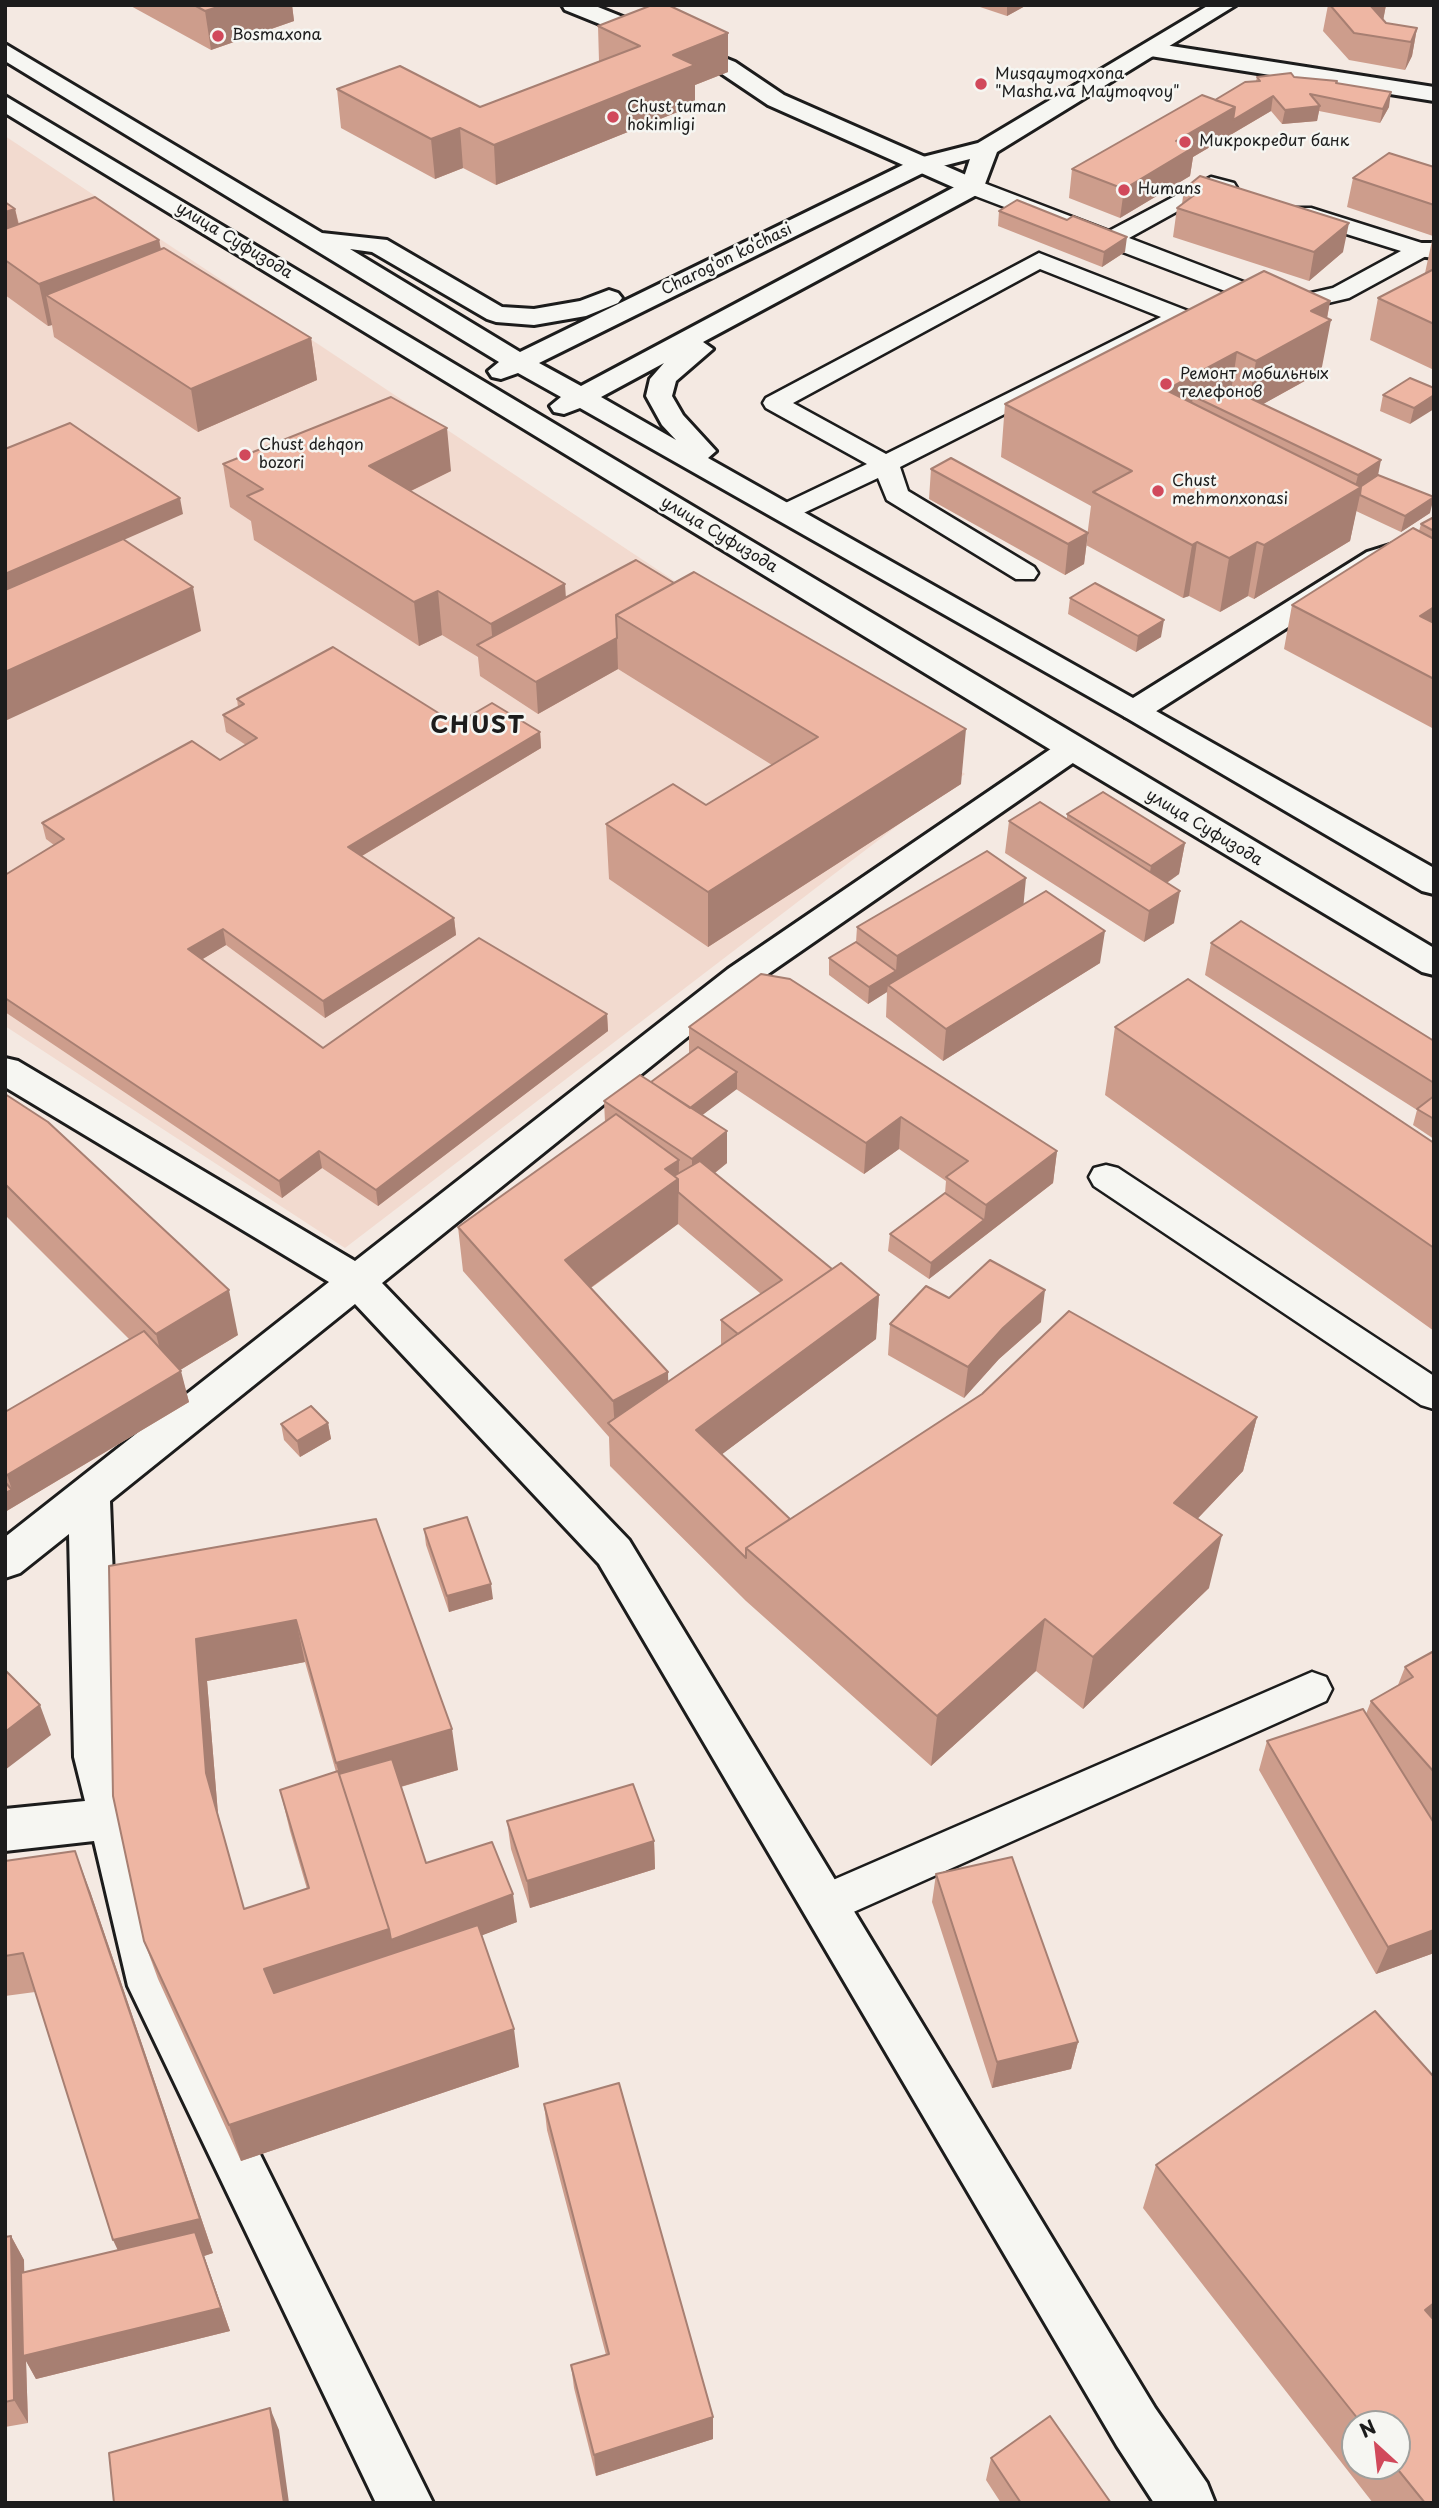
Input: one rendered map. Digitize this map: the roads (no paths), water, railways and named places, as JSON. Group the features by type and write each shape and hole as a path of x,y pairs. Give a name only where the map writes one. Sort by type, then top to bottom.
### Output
{"street":[{"path":"573,5 727,66 776,100 973,187"},
{"name":"Charog‘on ko‘chasi","path":"471,385 923,164 986,148 1225,5"},
{"path":"1152,50 1434,94"},
{"path":"5,51 520,363 704,464 1434,883"},
{"name":"улица Суфизода","path":"5,103 1072,749 1434,964"},
{"path":"532,422 973,187 986,148"},
{"path":"313,238 378,245 496,314 534,317 586,308 692,264 730,259"},
{"path":"704,464 701,450 672,419 659,396 663,379 679,363 706,346 712,337 710,328"},
{"path":"1136,710 1377,558 1396,552 1434,562"},
{"path":"5,1561 740,977 1072,749"},
{"path":"5,1070 357,1282 614,1552 1136,2427 1187,2503"},
{"path":"89,1494 97,1757 152,1986 405,2503"},
{"path":"5,1830 113,1819"}],"lane":[{"path":"1111,239 1211,184 1250,196"},
{"path":"973,187 1241,289 1298,303 1341,293 1427,251"},
{"path":"1276,205 1427,251"},
{"path":"786,512 886,464 1180,316 1040,260 775,403 886,464 896,495 1026,573"},
{"path":"1105,1177 1434,1395"},
{"path":"825,1904 1311,1689"}],"place":[{"name":"Bosmaxona","path":"218,36"},
{"name":"Musqaymoqxona \"Masha va Maymoqvoy\"","path":"981,84"},
{"name":"Chust tuman hokimligi","path":"613,117"},
{"name":"Микрокредит банк","path":"1185,142"},
{"name":"Humans","path":"1124,190"},
{"name":"Ремонт мобильных телефонов","path":"1166,384"},
{"name":"Chust dehqon bozori","path":"245,455"},
{"name":"Chust mehmonxonasi","path":"1158,491"}],"district":[{"name":"CHUST","path":"478,726"}]}
